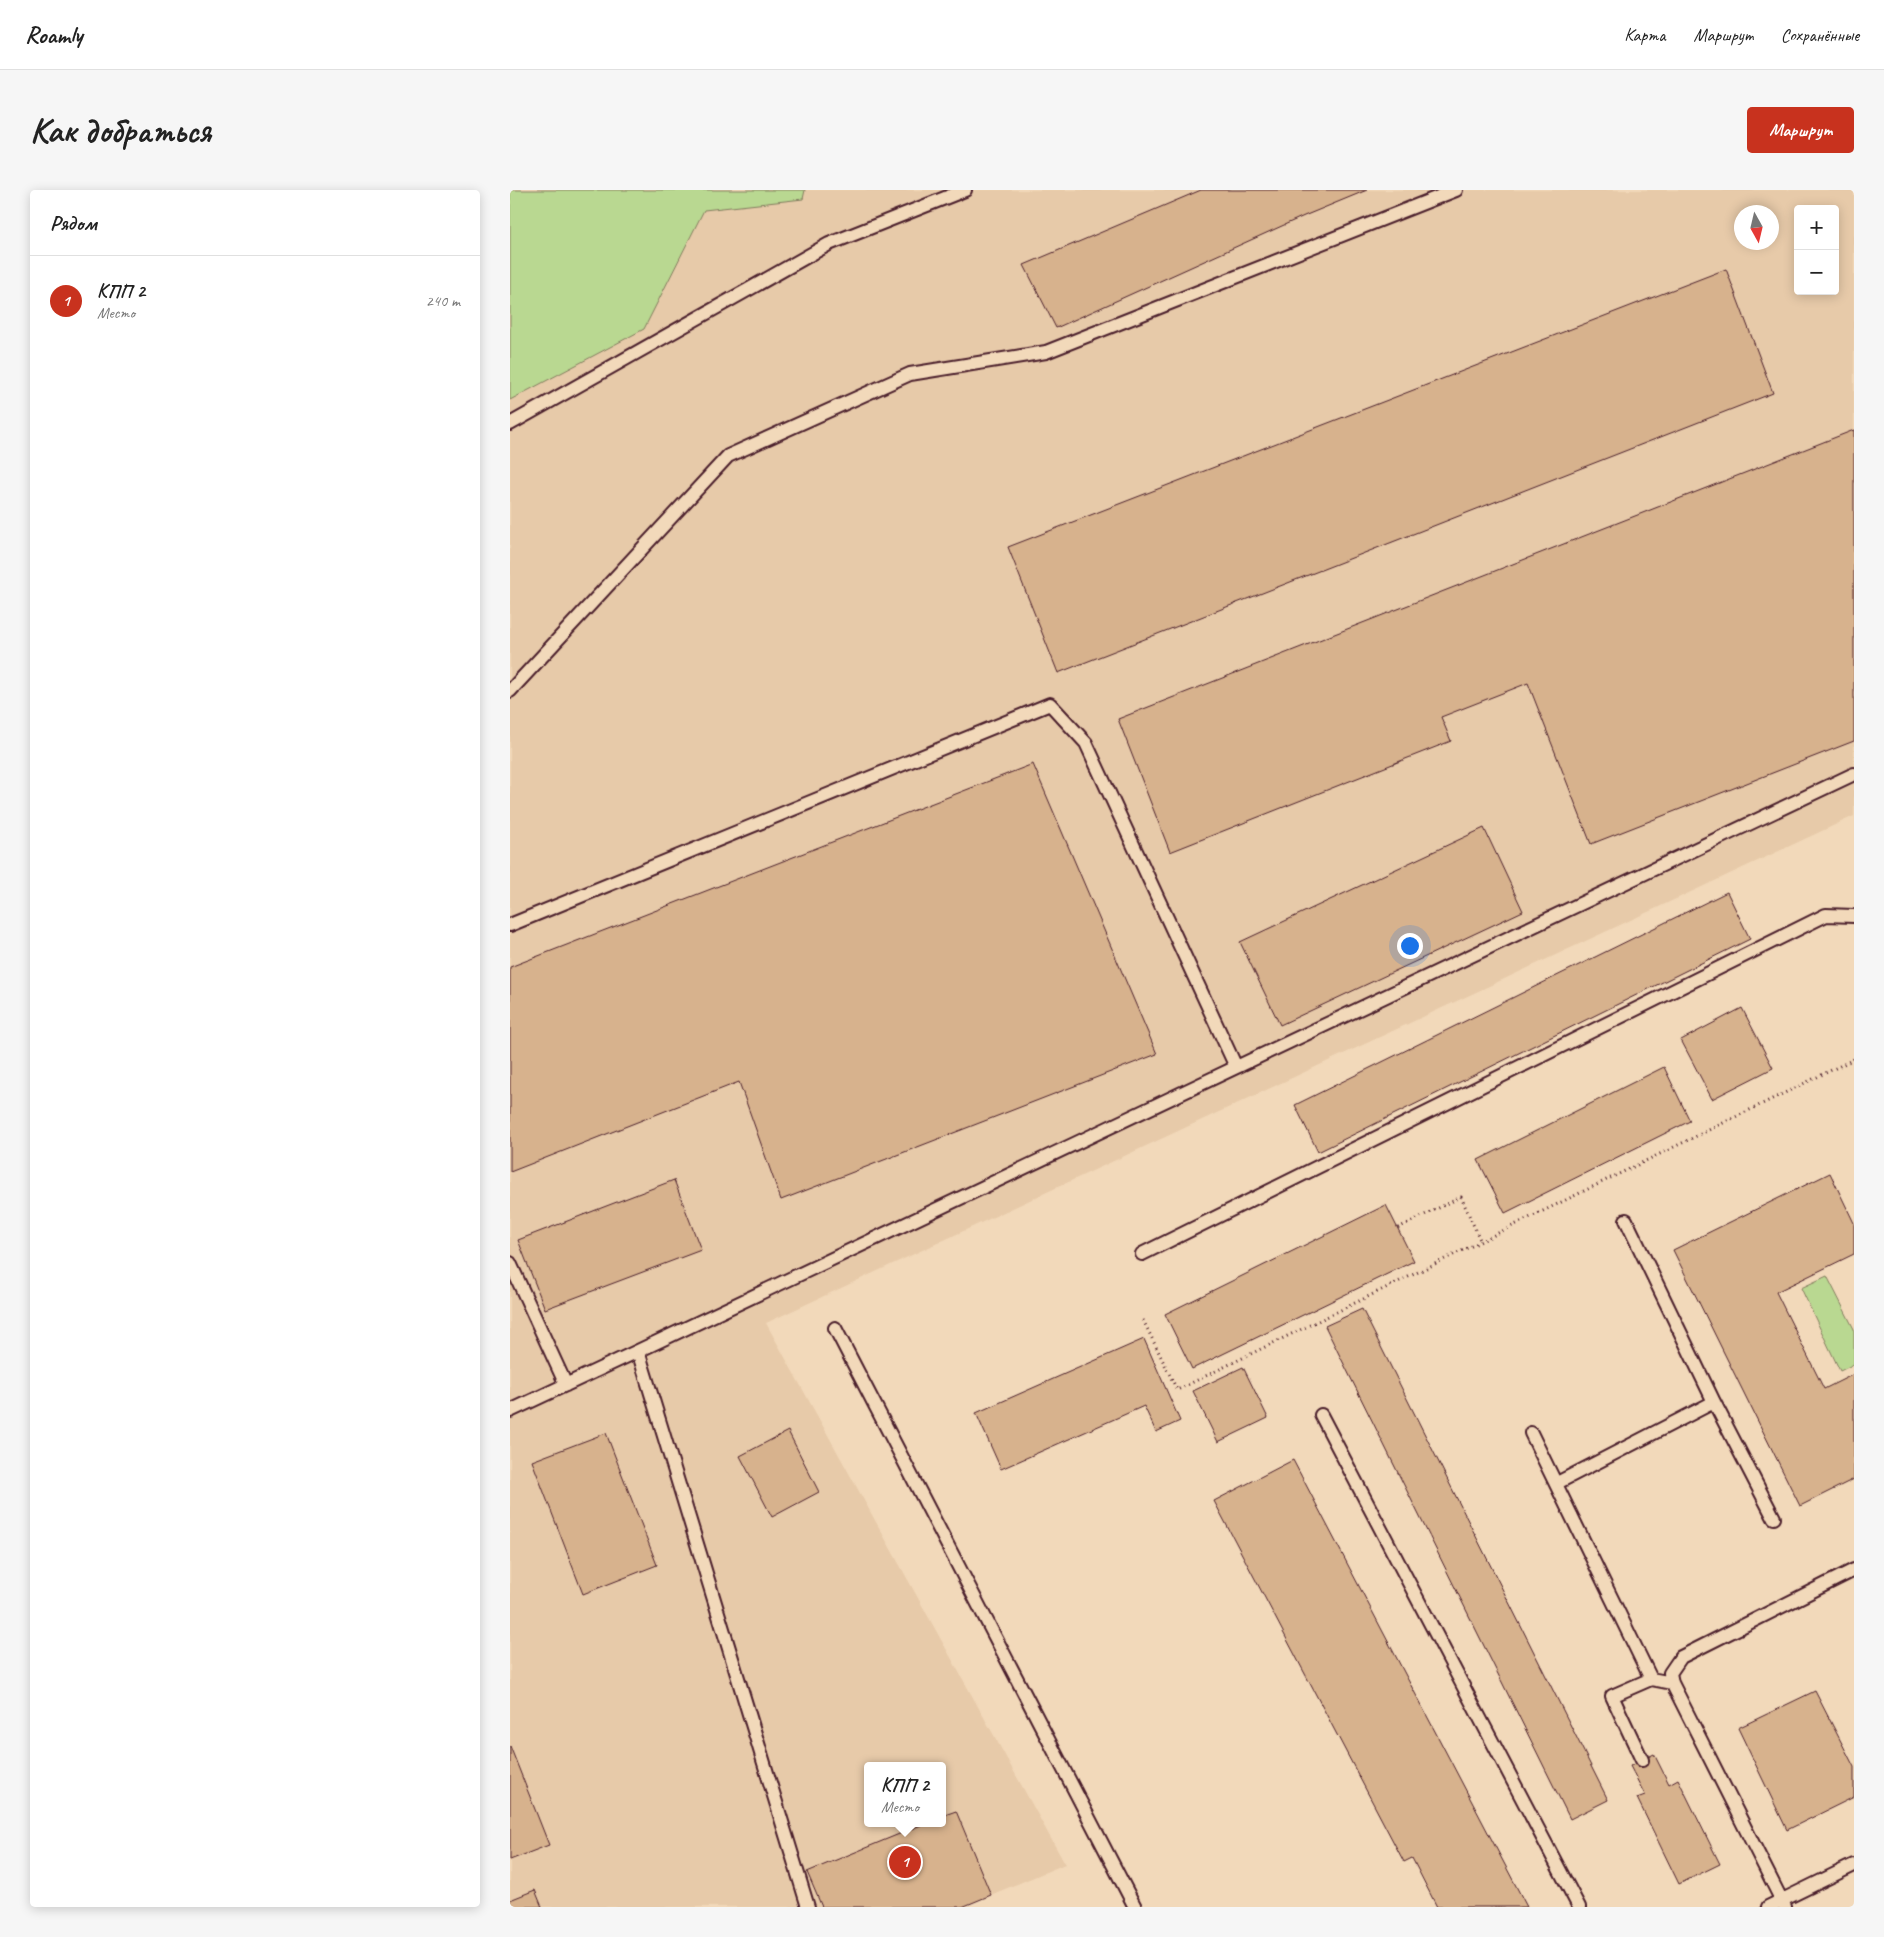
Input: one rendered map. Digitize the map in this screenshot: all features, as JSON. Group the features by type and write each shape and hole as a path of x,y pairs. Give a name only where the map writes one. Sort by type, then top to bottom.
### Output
{"lane":[{"path":"510,424 828,244 965,190"},
{"path":"510,691 728,456 910,374 1046,352 1456,190"},
{"path":"510,926 1050,704 1086,743 1236,1067"},
{"path":"510,1411 1854,774"},
{"path":"1142,1254 1826,915 1854,916"},
{"path":"1626,1220 1714,1402 1774,1518"},
{"path":"510,1264 566,1385"},
{"path":"835,1328 1135,1907"},
{"path":"638,1351 808,1907"},
{"path":"1556,1483 1714,1402"},
{"path":"1322,1415 1580,1907"},
{"path":"1531,1433 1651,1678"},
{"path":"1784,1904 1672,1683 1670,1673 1681,1657 1854,1570"},
{"path":"1642,1760 1612,1696 1651,1678 1672,1683"},
{"path":"1768,1907 1784,1904 1854,1865"}],"path":[{"path":"1143,1320 1177,1390 1854,1059"},
{"path":"1398,1228 1461,1198 1482,1242"}],"shaded area":[{"path":"510,190 1854,190 1854,816 766,1323 1065,1864 962,1907 510,1907"}],"green space":[{"path":"510,190 805,190 803,199 704,210 644,329 510,400"},
{"path":"1827,1276 1854,1329 1854,1364 1840,1371 1801,1288"}],"building":[{"path":"1201,190 1367,190 1304,216 1056,328 1024,265"},
{"path":"1726,269 1773,393 1058,673 1008,547"},
{"path":"1854,430 1854,741 1591,844 1528,683 1441,717 1451,741 1170,852 1118,719"},
{"path":"1033,764 1157,1054 781,1200 739,1082 510,1172 510,967"},
{"path":"1484,828 1523,911 1280,1025 1240,942"},
{"path":"1727,892 1750,939 1318,1152 1295,1105"},
{"path":"1742,1008 1773,1068 1712,1099 1681,1040"},
{"path":"1664,1067 1690,1121 1505,1213 1478,1160"},
{"path":"1830,1173 1854,1223 1854,1254 1776,1292 1824,1389 1854,1374 1854,1479 1800,1506 1673,1250"},
{"path":"674,1180 701,1250 545,1309 518,1240"},
{"path":"1386,1205 1414,1261 1192,1369 1165,1314"},
{"path":"1362,1309 1608,1800 1570,1819 1325,1326"},
{"path":"1144,1339 1180,1421 1156,1432 1144,1406 1001,1469 976,1413"},
{"path":"1243,1367 1268,1418 1218,1442 1193,1391"},
{"path":"788,1431 819,1492 772,1517 740,1456"},
{"path":"606,1433 657,1565 583,1594 532,1461"},
{"path":"1293,1460 1527,1907 1437,1907 1412,1858 1404,1862 1214,1501"},
{"path":"1815,1691 1854,1767 1854,1797 1787,1830 1738,1728"},
{"path":"510,1746 549,1845 510,1860"},
{"path":"1654,1754 1669,1784 1678,1779 1720,1864 1679,1884 1637,1798 1645,1795 1630,1766"},
{"path":"956,1811 991,1895 962,1907 822,1907 807,1872 916,1827 946,1827 946,1815"},
{"path":"535,1890 542,1907 510,1907 510,1900"}],"place":[{"name":"КПП 2","path":"905,1862"}]}
